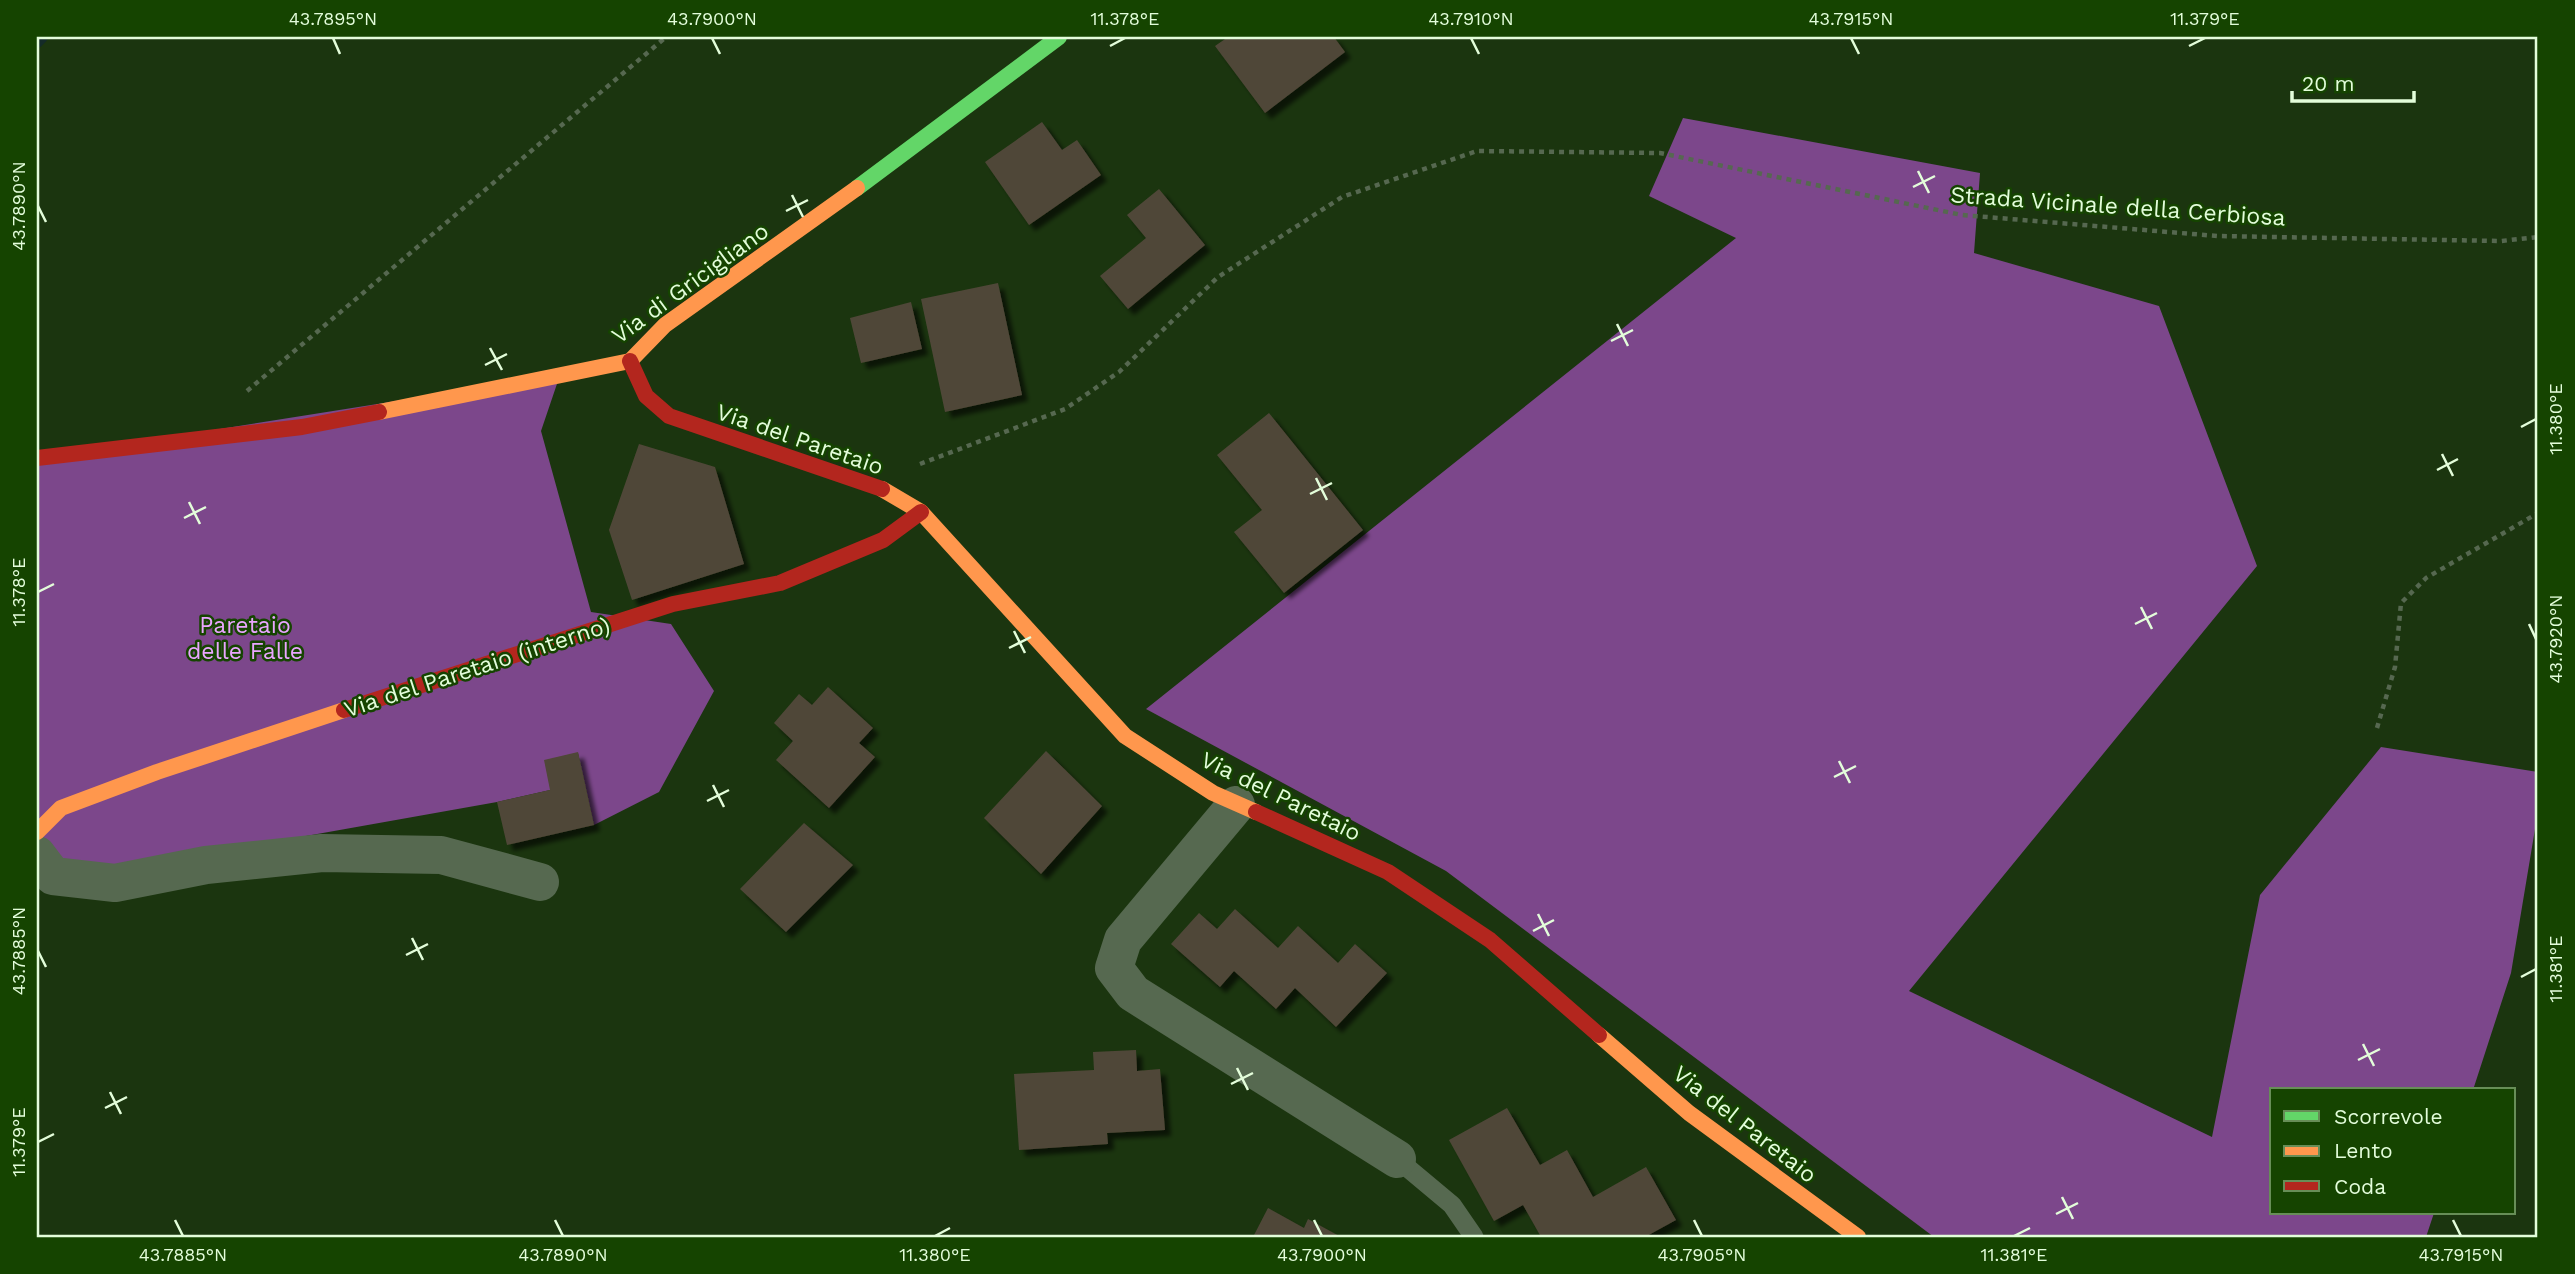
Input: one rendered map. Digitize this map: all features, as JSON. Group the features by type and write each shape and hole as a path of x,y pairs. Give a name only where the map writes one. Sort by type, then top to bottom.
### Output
{"street":[{"name":"Via di Gricigliano","path":"37,458 302,427 630,361 665,325 750,267 1059,37"},
{"name":"Via del Paretaio","path":"630,361 646,397 669,416 870,484 921,512 1125,736 1236,805 1388,872 1490,940 1689,1113 1858,1237"},
{"name":"Via del Paretaio (interno)","path":"37,832 61,808 157,772 555,639 673,604 780,583 883,540 921,512"},
{"path":"1236,805 1123,940 1114,968 1133,993 1397,1158"},
{"path":"37,855 53,877 115,883 206,865 322,853 441,855 540,882"}],"lane":[{"path":"1397,1158 1452,1205 1474,1237"}],"path":[{"path":"217,435 237,400 666,37"},
{"name":"Strada Vicinale della Cerbiosa","path":"870,484 1065,409 1119,372 1218,277 1342,197 1477,151 1660,153 1962,215 2190,234 2501,241 2538,237"},
{"path":"2377,728 2395,667 2401,603 2426,578 2538,513"}],"green space":[{"path":"1683,118 1980,173 1974,253 2159,306 2257,566 1909,991 2212,1137 2260,895 2381,747 2538,772 2538,811 2511,973 2474,1088 2270,1088 2270,1214 2434,1214 2426,1237 1934,1237 1446,871 1146,709 1736,238 1649,196"},
{"name":"Paretaio delle Falle","path":"560,375 541,431 591,612 671,624 714,691 659,792 594,825 578,753 550,790 497,802 70,878 37,864 37,458"}],"building":[{"path":"1228,37 1334,37 1345,52 1265,113 1215,46"},
{"path":"1042,122 1062,150 1077,140 1101,175 1029,225 985,162"},
{"path":"1159,189 1205,245 1128,309 1100,276 1146,238 1127,215"},
{"path":"998,283 1022,395 945,412 921,299"},
{"path":"911,302 922,349 861,363 850,318"},
{"path":"1269,413 1363,530 1284,593 1234,532 1262,510 1217,455"},
{"path":"639,444 715,467 744,564 632,600 609,530"},
{"path":"828,687 873,728 859,743 875,757 829,808 776,760 793,741 774,723 799,694 812,705"},
{"path":"1046,751 1102,806 1041,874 984,818"},
{"path":"578,752 594,825 507,845 497,802 550,790 544,760"},
{"path":"804,823 853,865 786,932 740,889"},
{"path":"1235,909 1278,948 1298,926 1338,963 1355,944 1387,973 1336,1027 1295,988 1276,1009 1234,971 1220,987 1171,944 1199,913 1217,929"},
{"path":"1136,1050 1137,1071 1160,1069 1165,1130 1107,1133 1108,1144 1019,1150 1014,1074 1094,1070 1093,1052"},
{"path":"1507,1108 1540,1165 1567,1150 1593,1197 1646,1167 1676,1220 1645,1237 1541,1237 1523,1205 1494,1221 1449,1140"},
{"path":"1268,1208 1304,1228 1308,1219 1341,1237 1253,1237"}],"waterway":[{"path":"37,42 42,37"}],"traffic: fast":[{"path":"857,188 1059,37"}],"traffic: slow":[{"path":"379,412 630,361 665,325 857,188"},
{"path":"882,489 921,512 1125,736 1213,793 1256,812"},
{"path":"37,832 61,808 157,772 344,710"},
{"path":"1599,1035 1689,1113 1858,1237"}],"traffic: jam":[{"path":"630,361 646,396 669,416 882,489"},
{"path":"37,458 302,427 379,412"},
{"path":"344,710 673,604 780,583 883,540 921,512"},
{"path":"1256,812 1388,872 1490,940 1599,1035"}]}
